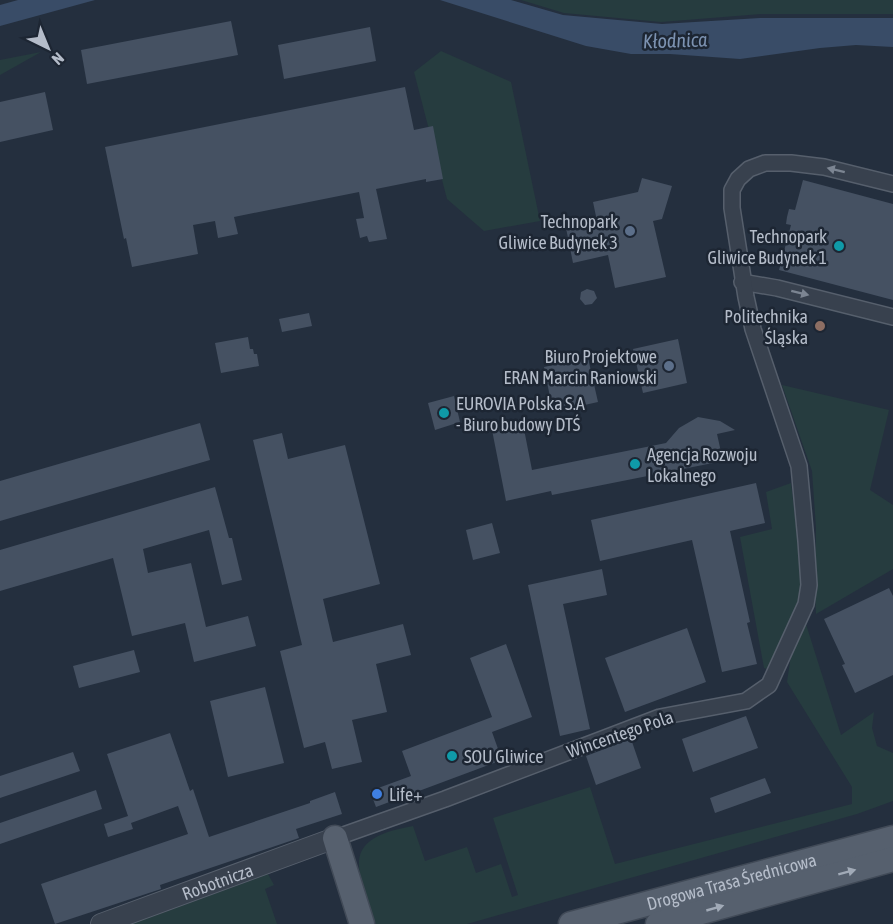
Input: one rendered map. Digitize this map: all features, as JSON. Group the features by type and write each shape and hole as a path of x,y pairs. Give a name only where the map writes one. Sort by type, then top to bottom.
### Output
{"main road":[{"path":"796,864 893,822"},
{"name":"Drogowa Trasa Średnicowa","path":"571,924 893,837"},
{"path":"335,838 363,924"},
{"name":"Drogowa Trasa Średnicowa","path":"658,924 893,859"}],"street":[{"name":"Wincentego Pola","path":"335,838 445,799 660,717 746,701 769,685 806,604 809,585 799,466 753,329 742,282 732,208 732,190 738,179 749,169 765,164 791,163 824,167 893,184"},
{"path":"742,282 777,288 893,317"},
{"name":"Robotnicza","path":"101,924 335,838"}],"green space":[{"path":"521,0 893,0 893,14 761,14 661,22 564,13"},
{"path":"441,51 511,82 540,221 484,231 447,199 414,72"},
{"path":"41,52 0,75 0,60"},
{"path":"782,385 889,410 870,490 893,505 893,569 816,614 816,528 812,471"},
{"path":"791,483 803,586 793,622 770,670 764,668 740,537 772,529 766,492"},
{"path":"805,621 841,735 874,712 872,728 877,746 893,753 893,801 857,814 467,924 376,924 363,887 359,859 363,848 373,839 389,832 413,826 425,861 467,847 476,873 501,864 512,897 518,895 493,818 590,787 615,864 852,804 852,787 787,682 791,655"},
{"path":"268,874 274,885 265,889 277,924 132,924"}],"water":[{"path":"18,0 95,0 0,26 0,5"},
{"name":"Kłodnica","path":"440,0 511,0 563,15 662,24 760,18 893,18 893,47 856,45 740,59 631,54 586,46"}],"building":[{"path":"231,21 238,55 87,84 81,50"},
{"path":"370,27 376,61 284,79 278,45"},
{"path":"405,87 414,130 433,126 443,179 426,182 426,179 376,189 387,239 369,242 367,236 360,238 356,219 364,218 359,192 234,217 238,234 218,238 215,221 193,225 198,254 132,267 105,147"},
{"path":"45,92 53,130 0,142 0,102"},
{"name":"Technopark Gliwice Budynek 3","path":"642,178 672,186 662,219 653,221 666,277 615,288 608,255 573,263 566,228 597,221 593,202 638,192"},
{"name":"Technopark Gliwice Budynek 1","path":"803,180 893,204 893,300 779,270 791,225 786,224 789,209 795,210"},
{"path":"587,289 594,291 597,298 592,304 585,305 580,299 581,292"},
{"path":"309,313 312,326 282,332 279,319"},
{"path":"248,337 250,349 257,354 259,366 221,373 215,343"},
{"path":"678,339 687,383 643,393 633,349"},
{"path":"588,358 598,402 553,412 544,367"},
{"name":"EUROVIA Polska S.A - Biuro budowy DTŚ","path":"454,396 460,422 435,430 428,403"},
{"path":"698,417 720,421 735,430 717,434 723,461 552,495 551,491 506,501 491,425 522,419 532,470 666,443 679,428"},
{"path":"200,423 210,460 0,521 0,481"},
{"path":"282,433 288,459 345,445 380,584 323,599 333,642 403,624 411,655 376,664 387,712 352,720 362,762 332,769 325,742 304,748 280,651 302,645 253,440"},
{"path":"756,483 765,523 730,531 757,664 722,672 692,540 600,561 591,520"},
{"path":"215,487 229,538 232,538 242,580 222,585 209,530 143,549 148,573 191,563 206,627 248,616 256,646 194,662 185,623 132,636 113,558 0,591 0,550"},
{"path":"492,523 500,553 473,560 466,530"},
{"path":"602,569 607,595 563,604 590,729 560,736 528,585"},
{"path":"889,588 893,596 893,675 855,693 842,665 845,664 824,619"},
{"path":"687,628 706,682 625,712 605,658"},
{"path":"506,644 532,717 492,732 502,760 376,807 370,791 411,776 402,751 492,717 470,658"},
{"path":"134,650 140,672 79,688 73,666"},
{"path":"265,687 284,763 228,777 210,701"},
{"path":"746,716 758,748 693,772 682,739"},
{"path":"170,733 190,791 193,789 209,837 310,803 310,801 335,792 342,814 296,829 299,838 160,885 161,889 55,924 41,884 188,834 178,806 131,823 133,829 108,837 104,824 128,816 107,754"},
{"path":"631,739 641,768 596,785 586,756"},
{"path":"73,752 80,771 0,798 0,776"},
{"path":"765,778 771,793 715,813 710,798"},
{"path":"96,790 102,809 0,844 0,823"}],"place":[{"name":"Technopark Gliwice Budynek 3","path":"630,231"},
{"name":"Technopark Gliwice Budynek 1","path":"839,246"},
{"name":"Politechnika Śląska","path":"820,326"},
{"name":"Biuro Projektowe ERAN Marcin Raniowski","path":"669,366"},
{"name":"EUROVIA Polska S.A - Biuro budowy DTŚ","path":"444,413"},
{"name":"Agencja Rozwoju Lokalnego","path":"635,464"},
{"name":"SOU Gliwice","path":"452,756"},
{"name":"Life+","path":"377,794"}]}
